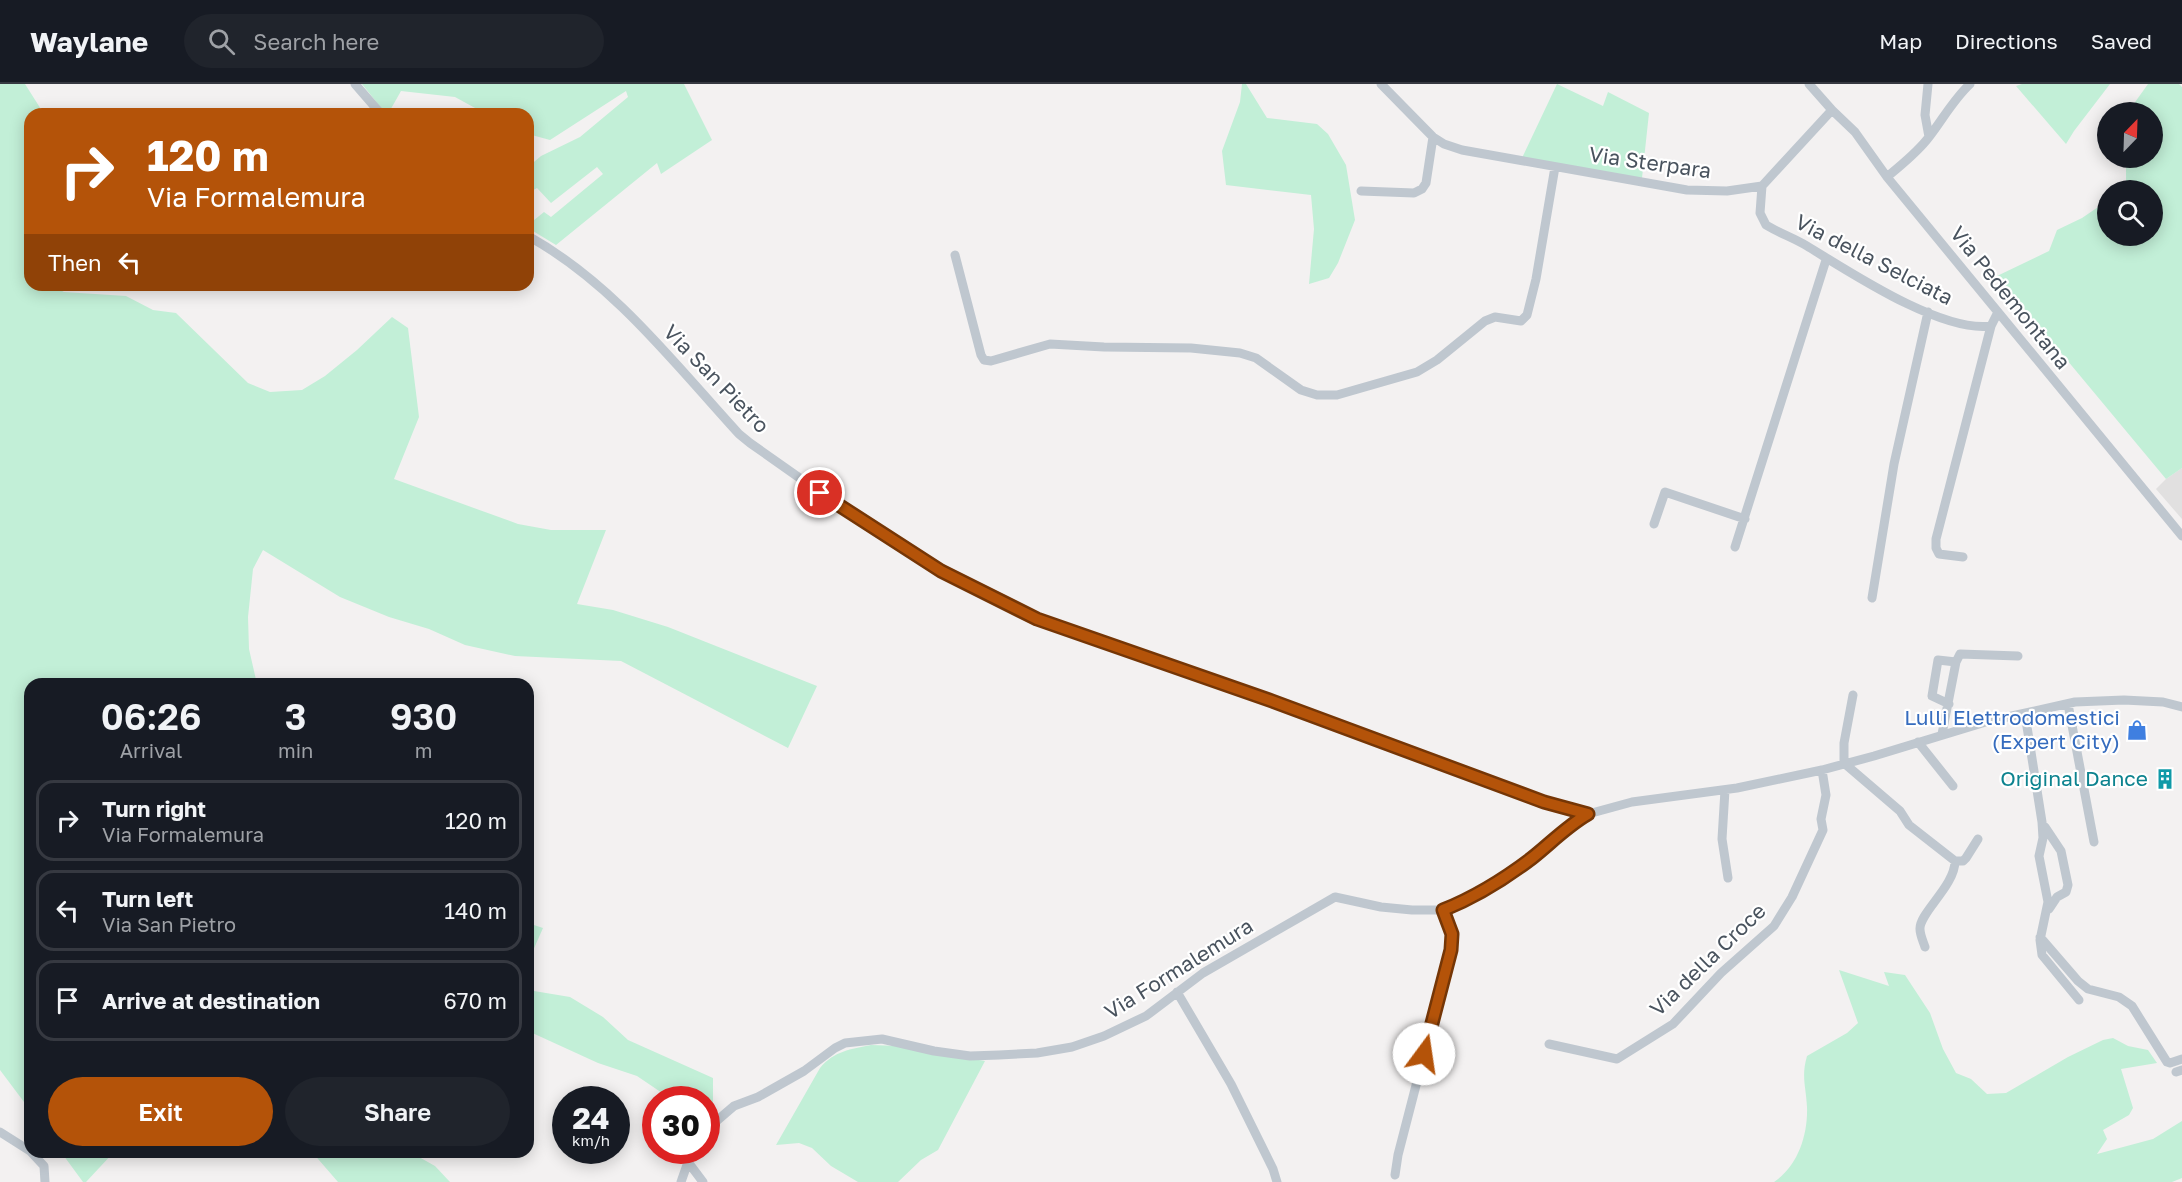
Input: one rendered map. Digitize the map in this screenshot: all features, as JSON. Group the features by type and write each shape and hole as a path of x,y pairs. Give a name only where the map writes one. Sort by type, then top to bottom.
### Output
{"street":[{"path":"356,84 376,108"},
{"name":"Via Sterpara","path":"1381,84 1433,137 1444,144 1462,150 1688,190 1727,191 1762,186"},
{"name":"Via Pedemontana","path":"1809,84 1855,132 1887,177 2182,536"},
{"path":"1928,84 1925,115 1929,137"},
{"path":"1887,177 1912,156 1929,137 1955,99 1970,84"},
{"path":"1762,186 1832,110"},
{"path":"1361,191 1414,193 1422,189 1426,181 1433,137"},
{"path":"956,255 984,360 991,361 1050,344 1191,348 1240,353 1256,358 1301,390 1317,395 1337,394 1417,372 1437,360 1485,321 1495,317 1521,321 1527,315 1536,279 1555,167"},
{"name":"Via della Selciata","path":"1762,186 1760,213 1763,222 1770,227 1807,246 1826,260 1928,312 1971,326 1991,326"},
{"name":"Via San Pietro","path":"534,239 554,250 597,284 645,331 739,434 750,443 838,505 941,571 1037,619 1272,701 1544,802 1588,814"},
{"path":"1735,547 1826,260"},
{"path":"1872,598 1894,464 1928,312"},
{"path":"1963,558 1939,554 1936,540 1991,326 1998,312"},
{"path":"1654,524 1665,492 1745,519"},
{"path":"1942,734 1956,662 1960,654 2018,656"},
{"path":"1949,704 1932,696 1938,660 1956,662"},
{"path":"1852,695 1844,743 1844,763 1904,815 1909,825 1954,861 1963,861 1978,839"},
{"path":"1588,814 1632,802 1725,790 1822,770 1989,721 2068,704 2124,700 2163,702 2182,706"},
{"path":"2068,704 2094,842"},
{"path":"2025,714 2042,822 2043,838 2040,856 2048,902 2040,947 2042,955 2079,1000"},
{"path":"1918,742 1953,786"},
{"name":"Via della Croce","path":"1550,1044 1617,1059 1672,1024 1721,973 1774,926 1792,897 1823,830 1821,819 1826,795 1822,770"},
{"path":"1725,790 1722,839 1728,878"},
{"name":"Via Formalemura","path":"720,1118 734,1106 759,1097 804,1071 845,1043 882,1039 934,1051 970,1056 1037,1053 1072,1047 1104,1036 1146,1016 1203,973 1335,897 1381,907 1443,910 1462,902 1531,859 1576,821 1588,814"},
{"path":"2042,822 2061,852 2068,885 2066,892 2056,897 2046,915"},
{"path":"1925,947 1921,938 1920,923 1946,886 1953,872 1954,861"},
{"path":"1395,1175 1398,1155 1451,950 1452,934 1443,910"},
{"path":"2040,937 2083,985 2127,1001 2167,1062 2182,1059"},
{"path":"1177,992 1231,1084 1273,1169 1277,1182"},
{"path":"0,1132 24,1147"},
{"path":"37,1158 44,1166 45,1182"},
{"path":"681,1182 687,1164"},
{"path":"690,1164 703,1182"}],"shaded area":[{"path":"2182,468 2182,519 2156,489"}],"green space":[{"path":"0,84 25,84 40,108 24,108 24,291 62,291 126,296 153,310 176,313 248,383 270,392 302,390 325,376 392,317 408,328 419,417 394,479 518,524 551,530 606,530 577,604 613,610 668,627 817,686 788,748 621,661 515,656 465,645 429,629 389,617 340,597 263,550 253,569 248,617 249,649 256,678 24,678 24,1102 0,1070"},
{"path":"362,84 684,84 712,140 661,174 657,163 556,245 534,232 534,220 544,212 551,217 603,174 597,167 551,203 537,188 534,190 534,162 541,156 580,137 628,97 626,91 550,140 534,136 534,108 475,108 455,97 401,91 391,108 381,108"},
{"path":"1242,84 1246,84 1267,118 1317,124 1328,134 1346,165 1355,220 1338,263 1329,278 1309,284 1314,229 1311,195 1226,185 1222,151 1240,102"},
{"path":"1557,84 1603,106 1608,92 1649,113 1642,178 1522,158"},
{"path":"2022,84 2110,84 2066,144 2016,86"},
{"path":"2148,84 2179,84 2182,87 2182,468 2166,479 1997,276 2049,251 2057,230 2097,208 2097,246 2163,246 2163,180 2126,180 2126,168 2163,168 2163,102 2135,102"},
{"path":"534,925 543,928 534,948"},
{"path":"1839,970 1889,986 1884,972 1905,975 1930,1013 1943,1049 1956,1073 1971,1079 1987,1094 2006,1093 2068,1057 2103,1040 2113,1038 2128,1046 2148,1050 2157,1063 2121,1069 2133,1108 2129,1115 2103,1130 2107,1139 2097,1154 2153,1139 2182,1121 2182,1178 2172,1182 1774,1182 1795,1159 1806,1128 1807,1107 1804,1076 1807,1056 1847,1033 1858,1023"},
{"path":"534,991 570,997 603,1017 628,1040 713,1078 713,1086 652,1086 637,1076 598,1063 534,1034"},
{"path":"871,1045 898,1046 985,1061 938,1150 921,1160 898,1182 858,1182 831,1166 812,1148 799,1143 776,1145 825,1062 843,1052"},
{"path":"65,1158 108,1158 86,1182 83,1182"},
{"path":"317,1158 421,1158 435,1166 450,1182 338,1182"}],"place":[{"name":"Lulli Elettrodomestici (Expert City)","path":"2137,730"},
{"name":"Original Dance","path":"2165,779"}],"route":[{"path":"820,493 941,571 1037,619 1272,701 1544,802 1588,814 1576,821 1531,859 1462,902 1443,910 1452,934 1451,950 1424,1054"}]}
